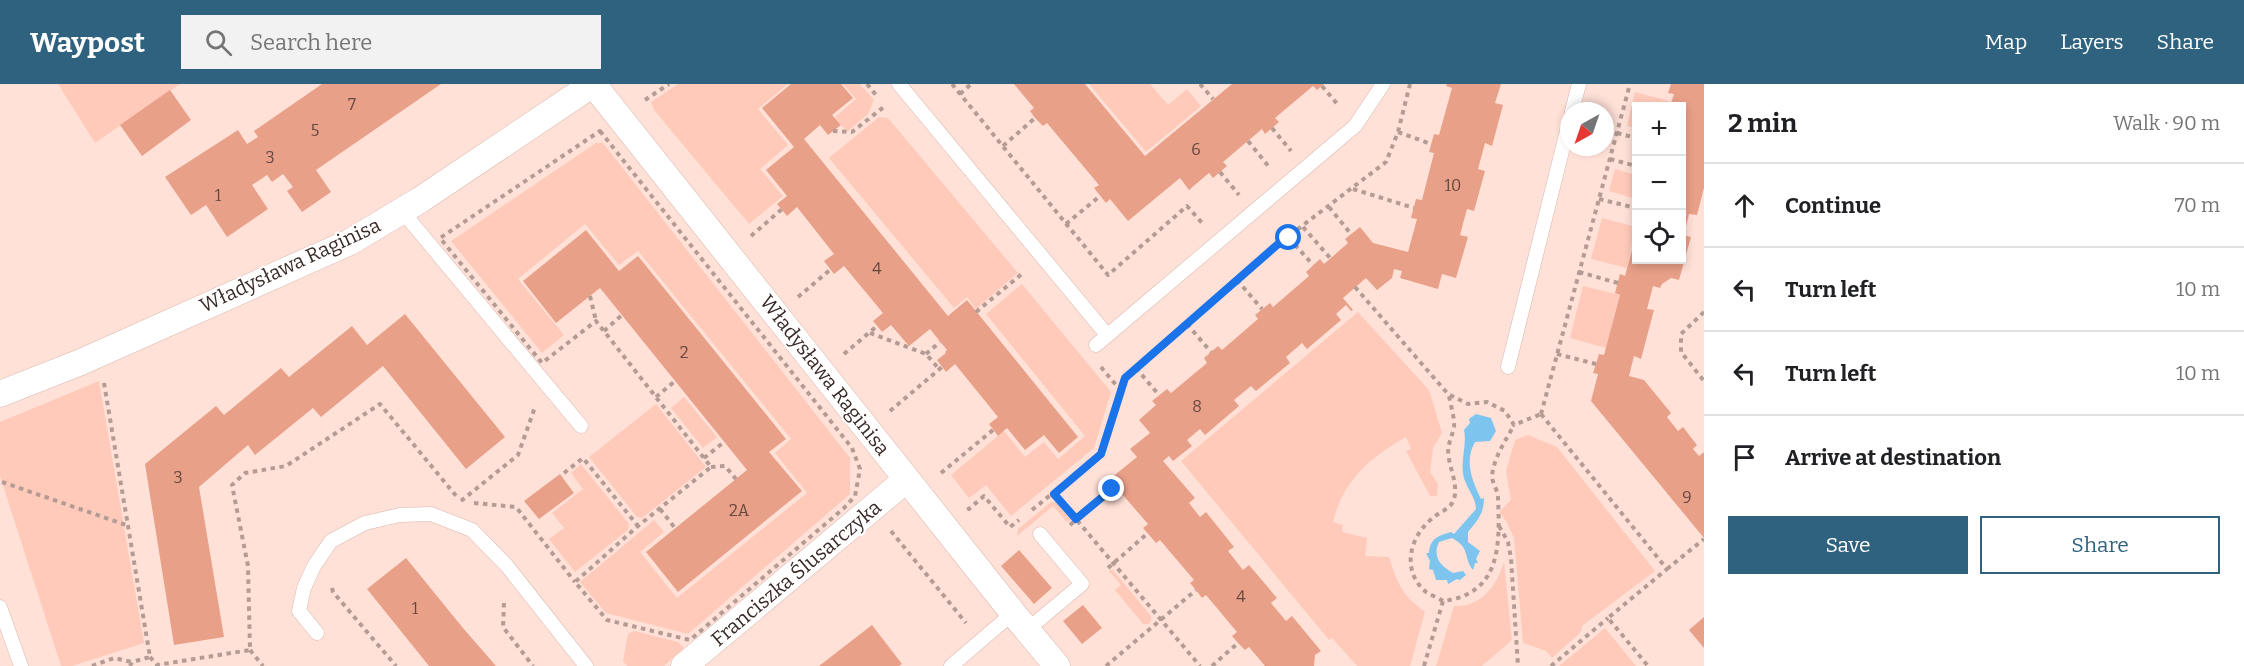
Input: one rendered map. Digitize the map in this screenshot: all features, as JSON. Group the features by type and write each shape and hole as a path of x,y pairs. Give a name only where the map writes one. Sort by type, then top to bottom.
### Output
{"street":[{"name":"Władysława Raginisa","path":"0,394 81,362 350,242 402,211 593,84 1057,666"},
{"name":"Franciszka Ślusarczyka","path":"684,666 907,479"}],"lane":[{"path":"899,84 1107,335"},
{"path":"1096,345 1355,126 1383,84"},
{"path":"1574,102 1579,84"},
{"path":"1508,367 1561,156"},
{"path":"402,211 581,426"},
{"path":"317,633 299,611 304,588 314,566 331,541 365,523 400,515 431,514 472,530 507,566 586,666"},
{"path":"951,666 980,641 1020,622 1082,584 1040,534"},
{"path":"0,607 21,666"}],"path":[{"path":"642,102 669,84"},
{"path":"952,84 1108,275 1187,206 1205,226"},
{"path":"960,94 971,84"},
{"path":"1200,84 1213,99"},
{"path":"962,500 969,509 984,496 1010,527 1101,454 1125,378 1277,245 1386,162 1398,132 1410,84"},
{"path":"1541,414 1630,84"},
{"path":"1322,86 1341,108 1347,103"},
{"path":"833,131 852,132 885,106"},
{"path":"1003,146 1035,118"},
{"path":"1272,128 1292,151"},
{"path":"596,321 542,363 440,238 600,131 852,448 860,468 855,496 844,508 690,640 607,620 575,582 711,467 725,466 736,479"},
{"path":"1398,132 1431,144"},
{"path":"1617,133 1632,137"},
{"path":"1248,141 1271,169"},
{"path":"1285,157 1300,144"},
{"path":"1610,159 1632,164"},
{"path":"1263,176 1278,163"},
{"path":"1220,172 1239,196"},
{"path":"1231,203 1247,189"},
{"path":"1353,189 1414,208"},
{"path":"1066,224 1100,196"},
{"path":"1599,199 1632,207"},
{"path":"1329,207 1352,234"},
{"path":"750,236 782,209"},
{"path":"743,227 757,245"},
{"path":"1303,227 1331,259"},
{"path":"1289,238 1313,266"},
{"path":"798,297 831,269"},
{"path":"1579,272 1618,283"},
{"path":"976,312 1023,273"},
{"path":"1237,280 1262,309"},
{"path":"1355,287 1448,394 1468,404 1487,402 1505,411 1514,425"},
{"path":"791,288 804,305"},
{"path":"590,296 596,321 711,467"},
{"path":"1704,312 1681,334 1681,352 1704,381"},
{"path":"604,331 622,315"},
{"path":"1187,324 1211,352"},
{"path":"844,355 877,326"},
{"path":"870,333 926,354 940,368 890,412 883,403"},
{"path":"926,354 940,342"},
{"path":"837,346 850,363"},
{"path":"1557,354 1596,364"},
{"path":"1136,368 1159,395"},
{"path":"92,666 114,658 131,664 150,657 103,374"},
{"path":"656,397 675,381"},
{"path":"1448,394 1454,426 1448,441 1448,458 1453,474 1455,496 1452,505 1433,517 1416,535 1409,556 1413,576 1426,592 1443,601 1467,596 1477,590 1492,571 1495,558 1498,494 1492,479 1495,459 1514,425 1541,414"},
{"path":"460,501 519,455 537,402"},
{"path":"1541,414 1667,569"},
{"path":"940,474 993,430"},
{"path":"704,458 724,442"},
{"path":"564,473 583,458 639,526"},
{"path":"933,465 948,482"},
{"path":"2,482 129,526"},
{"path":"1070,525 1112,489"},
{"path":"1054,494 1200,666"},
{"path":"660,509 675,528"},
{"path":"1497,523 1508,542 1511,558 1518,666"},
{"path":"887,526 980,641"},
{"path":"1108,568 1148,533"},
{"path":"1551,666 1704,539"},
{"path":"331,584 333,592 396,666"},
{"path":"1106,666 1196,591"},
{"path":"504,600 503,627 533,666"},
{"path":"1424,666 1443,601"},
{"path":"1608,618 1648,666"},
{"path":"1212,666 1238,643"},
{"path":"250,650 263,666"}],"shaded area":[{"path":"58,84 180,84 95,143"},
{"path":"678,84 788,84 758,109 788,145 760,169 783,196 749,224 654,110 651,102"},
{"path":"843,84 860,84 874,100 868,114 847,132 835,117 856,99"},
{"path":"1089,84 1150,84 1168,105 1187,89 1201,106 1146,152"},
{"path":"1635,92 1669,101 1669,102 1633,102"},
{"path":"1632,105 1632,127 1627,126"},
{"path":"879,117 888,118 1018,273 976,309 967,297 954,308 829,158"},
{"path":"596,143 603,143 850,458 850,494 688,634 606,613 580,582 654,520 664,532 640,552 677,598 807,493 775,453 791,439 638,251 619,265 585,224 518,279 564,335 542,353 451,241"},
{"path":"1615,169 1632,174 1632,198 1609,191"},
{"path":"1602,218 1632,226 1632,245 1627,268 1591,259"},
{"path":"1022,284 1111,392 1094,448 1011,516 986,485 969,498 951,475 1004,431 1025,457 1044,442 1058,459 1085,436 986,314"},
{"path":"1583,286 1620,295 1606,348 1570,338"},
{"path":"1358,312 1429,390 1442,433 1433,448 1430,472 1438,484 1437,496 1430,496 1406,451 1411,449 1406,437 1381,453 1360,471 1344,494 1333,522 1343,525 1342,532 1367,538 1365,556 1389,557 1401,588 1425,612 1410,666 1357,666 1332,638 1329,640 1181,461"},
{"path":"99,381 144,643 72,666 61,666 0,476 0,422"},
{"path":"684,397 717,437 703,448 671,408"},
{"path":"656,404 706,467 642,518 637,517 589,457"},
{"path":"1528,435 1557,447 1655,571 1582,626 1581,632 1552,658 1546,651 1523,643 1514,538 1499,512 1511,500 1506,471 1515,440"},
{"path":"581,464 629,524 628,530 575,572 549,539 564,528 552,513 583,489 571,473"},
{"path":"1051,502 1056,502 1071,520 1067,522 1053,506 1017,536 1018,529"},
{"path":"1504,562 1512,640 1482,666 1436,666 1454,606 1472,603 1487,593 1497,579"},
{"path":"1112,569 1151,616 1148,624 1143,624 1115,590 1121,585 1109,571"},
{"path":"1605,628 1636,666 1559,666"},
{"path":"634,631 678,642 684,648 664,666 627,666 623,661 628,634"}],"water":[{"path":"1476,414 1491,418 1496,431 1490,441 1475,442 1470,456 1472,478 1481,499 1484,498 1484,504 1477,521 1468,532 1468,542 1480,551 1476,559 1478,563 1475,563 1473,570 1464,549 1458,542 1452,538 1439,542 1437,557 1441,564 1453,573 1463,571 1466,575 1448,584 1447,580 1436,580 1433,570 1429,569 1430,561 1426,553 1429,553 1435,539 1451,532 1454,534 1476,509 1465,482 1463,467 1464,430 1470,423 1469,419"}],"building":[{"path":"322,84 441,84 316,170 331,192 302,212 287,191 293,187 283,174 272,182 267,175 252,185 268,209 227,237 206,205 191,215 165,177 238,130 247,144 258,137 254,131"},
{"path":"791,84 841,84 853,98 832,115 841,125 828,135 820,125 804,139 948,316 967,300 1078,437 1059,453 1044,435 1025,450 1007,428 998,436 989,424 998,417 955,364 946,372 937,360 947,350 930,329 909,346 891,325 882,332 873,321 883,313 844,266 834,274 824,261 834,254 797,207 787,216 777,204 787,196 766,170 794,147 762,108"},
{"path":"1014,84 1085,84 1145,156 1232,84 1324,84 1317,90 1313,86 1275,118 1279,122 1265,134 1262,129 1223,162 1227,166 1213,178 1209,173 1189,190 1180,178 1128,221 1110,199 1106,203 1094,188 1099,185 1047,123 1043,126 1035,118 1030,111 1034,108"},
{"path":"1447,84 1501,84 1495,103 1503,105 1492,146 1485,143 1478,169 1485,171 1474,211 1467,209 1460,235 1468,237 1456,278 1442,274 1438,289 1400,278 1402,271 1394,269 1392,278 1377,290 1366,278 1343,298 1353,310 1351,311 1346,305 1336,314 1341,320 1307,349 1302,343 1286,357 1290,363 1256,391 1251,386 1234,400 1239,406 1205,435 1200,429 1187,440 1192,446 1173,461 1169,456 1163,461 1195,498 1189,503 1200,517 1206,512 1234,547 1228,551 1243,570 1249,565 1277,598 1271,603 1286,621 1292,616 1321,651 1315,655 1314,666 1265,666 1249,647 1245,650 1238,643 1232,636 1237,632 1206,595 1202,598 1190,583 1194,580 1160,540 1156,543 1143,528 1148,524 1122,494 1118,497 1106,482 1137,457 1130,449 1150,433 1139,420 1156,405 1152,401 1167,389 1171,393 1207,363 1204,358 1218,346 1222,350 1258,319 1255,315 1270,303 1273,307 1309,276 1306,272 1320,259 1324,264 1348,243 1345,239 1360,227 1373,243 1408,252 1417,219 1411,218 1416,199 1422,200 1434,153 1429,152 1434,134 1439,135 1452,88 1446,86"},
{"path":"1671,84 1704,84 1704,188 1697,215 1689,214 1686,227 1686,102 1671,102 1674,94 1668,93"},
{"path":"170,90 191,120 142,156 120,125"},
{"path":"586,230 619,271 638,256 786,439 769,452 802,491 678,592 646,552 747,470 600,288 556,323 523,281"},
{"path":"1686,236 1691,237 1686,255"},
{"path":"1632,250 1632,264 1683,264 1679,280 1671,278 1660,288 1653,286 1647,309 1654,310 1641,359 1634,356 1629,376 1644,380 1671,413 1667,417 1678,431 1683,427 1697,445 1693,449 1699,456 1704,452 1704,538 1591,401 1598,374 1593,373 1599,354 1604,355 1620,295 1615,293 1620,274 1625,276"},
{"path":"405,314 505,437 466,469 383,366 321,417 313,408 255,455 248,445 199,487 224,637 174,645 145,464 216,406 224,415 281,368 289,377 352,326 367,345"},
{"path":"560,474 574,493 539,519 524,501"},
{"path":"1019,550 1052,588 1034,604 1001,566"},
{"path":"406,558 496,666 429,666 367,589"},
{"path":"1083,605 1102,628 1082,644 1063,621"},
{"path":"1704,617 1704,648 1689,630"},
{"path":"872,625 902,664 899,666 819,666"}],"route":[{"path":"1112,489 1076,519 1054,494 1101,454 1125,378 1277,245 1289,238"}]}
